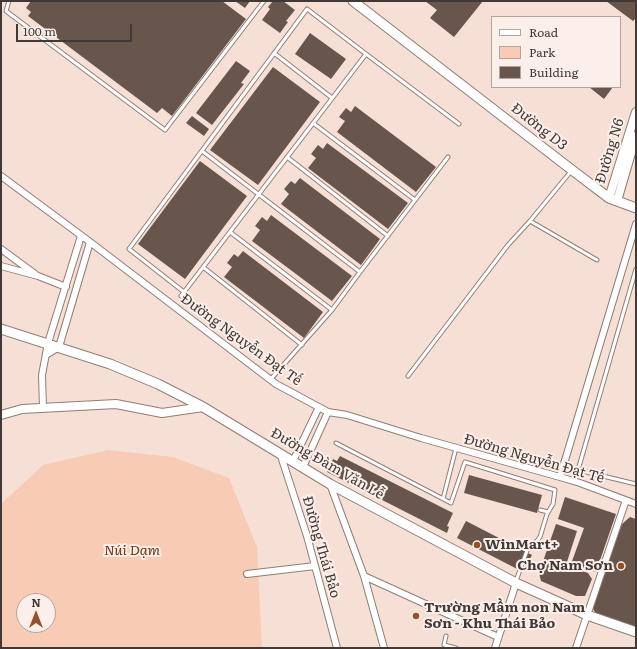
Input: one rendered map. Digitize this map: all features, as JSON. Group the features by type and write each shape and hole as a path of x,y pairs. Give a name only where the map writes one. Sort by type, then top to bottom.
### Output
{"main road":[{"name":"Đường D3","path":"353,1 613,200 636,208"},
{"name":"Đường Đàm Văn Lễ","path":"1,329 110,364 158,384 203,407 330,484 516,583 587,615 636,632"}],"street":[{"name":"Đường N6","path":"630,153 636,112"},
{"name":"Đường N6","path":"613,200 636,136"},
{"name":"Đường Nguyễn Đạt Tế","path":"1,176 270,380 319,408 328,412 347,415 456,448 560,477 636,504"},
{"path":"560,477 636,224"},
{"path":"43,408 42,375 48,344 81,236"},
{"path":"46,355 59,347 90,242"},
{"path":"1,249 38,276"},
{"path":"1,266 38,276 66,287"},
{"path":"1,415 22,409 116,404 162,413 203,407"},
{"path":"293,461 319,408"},
{"path":"303,467 328,412"},
{"name":"Đường Thái Bảo","path":"280,453 307,536 337,648"},
{"path":"330,484 364,576 384,648"},
{"path":"576,648 626,500"},
{"path":"248,574 315,566"},
{"path":"364,576 498,637"},
{"path":"495,648 516,583"}],"lane":[{"path":"9,1 6,11 165,130 264,1"},
{"path":"184,292 129,249 307,9 459,124"},
{"path":"274,53 332,98"},
{"path":"181,296 366,54"},
{"path":"313,123 415,200"},
{"path":"202,151 360,272"},
{"path":"287,157 388,236"},
{"path":"270,380 332,310 448,157"},
{"path":"408,376 508,245 572,170"},
{"path":"530,221 597,260"},
{"path":"230,232 332,310"},
{"path":"203,267 302,345"},
{"path":"636,269 578,470 636,484"},
{"path":"336,443 451,503 465,462 555,490 553,504 548,512 540,537 537,541 529,545 516,583"},
{"path":"443,499 456,448"},
{"path":"540,510 548,512"},
{"path":"446,636 444,644 456,648"}],"green space":[{"name":"Núi Dạm","path":"108,450 173,457 229,478 257,547 262,648 1,648 1,504 43,465"}],"building":[{"path":"31,1 222,1 246,19 172,116 162,108 157,113 28,16 31,12 26,8"},
{"path":"235,1 250,1 245,8"},
{"path":"273,1 283,1 295,10 286,21 288,22 280,33 262,20 270,9 268,7"},
{"path":"425,1 483,1 454,37 430,18 437,10"},
{"path":"606,1 636,1 636,18 633,21"},
{"path":"310,33 346,59 331,79 295,54"},
{"path":"236,61 250,71 241,83 244,84 212,125 196,113"},
{"path":"273,67 320,102 258,185 210,150"},
{"path":"590,88 612,88 604,99"},
{"path":"355,106 436,167 416,192 337,132 345,121 339,117 346,108 351,112"},
{"path":"192,116 209,129 204,136 186,123"},
{"path":"327,143 408,203 388,229 308,168 316,158 311,154 318,145 323,149"},
{"path":"200,161 247,196 185,279 138,244"},
{"path":"300,178 380,239 361,265 281,204 289,194 284,189 291,181 295,184"},
{"path":"271,215 352,276 332,301 252,241 260,230 255,226 262,217 267,221"},
{"path":"243,251 323,312 304,338 224,277 232,267 227,263 234,254 238,257"},
{"path":"340,456 453,513 447,526 449,527 447,533 327,472 333,459 337,461"},
{"path":"469,475 542,495 537,513 464,493"},
{"path":"565,497 616,514 596,572 571,564 584,528 558,519"},
{"name":"Chợ Nam Sơn","path":"630,517 636,519 636,627 596,614 592,607 622,524"},
{"path":"466,521 532,555 523,572 457,538"},
{"path":"556,524 577,531 566,565 588,573 592,579 585,596 576,596 541,581 539,573"}],"place":[{"name":"WinMart+","path":"477,545"},
{"name":"Chợ Nam Sơn","path":"621,566"},
{"name":"Trường Mầm non Nam Sơn - Khu Thái Bảo","path":"416,616"}]}
